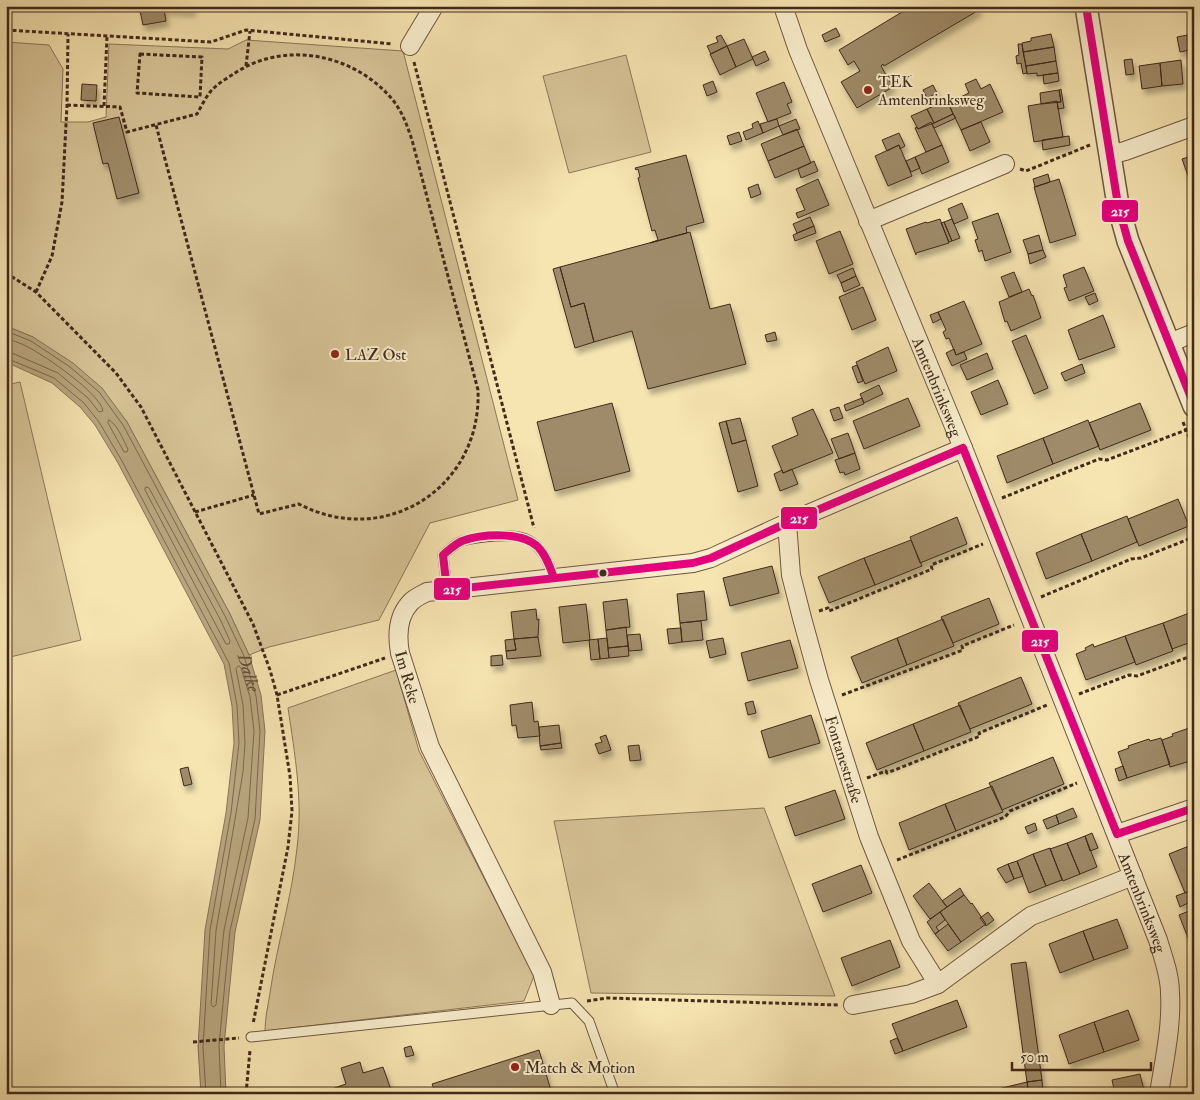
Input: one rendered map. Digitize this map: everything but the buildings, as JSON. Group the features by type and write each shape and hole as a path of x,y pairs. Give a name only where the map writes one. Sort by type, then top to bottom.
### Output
{"street":[{"path":"410,46 434,6"},
{"name":"Amtenbrinksweg","path":"783,6 798,50 962,448 1158,940 1166,966 1170,992 1170,1022 1159,1094"},
{"path":"1086,6 1100,150 1128,242 1194,406"},
{"path":"1100,150 1125,151 1194,126"},
{"path":"868,221 1005,164"},
{"path":"1169,343 1194,333"},
{"name":"Im Reke","path":"551,1005 542,972 430,747 397,638 402,616 410,602 427,592 693,563 711,558 787,523 962,448"},
{"name":"Fontanestraße","path":"787,523 791,575 826,702 852,784 881,867 911,941 938,984"},
{"path":"1117,834 1194,808"},
{"path":"853,1005 911,994 938,984 1031,916 1133,876"}],"lane":[{"path":"447,590 443,554 460,542 506,535 530,540 548,558 554,578"},
{"path":"251,1037 572,1003 589,1020 614,1094"}],"path":[{"path":"6,30 211,42 246,30 410,46 534,528 530,540"},
{"path":"246,66 250,31"},
{"path":"36,292 52,256 62,202 67,105 68,34"},
{"path":"104,106 107,36"},
{"path":"200,97 202,57 140,54 138,93 200,97 205,101"},
{"path":"67,105 120,106 127,132 197,114 211,91 246,66 278,56 302,55 326,58 355,68 381,87 401,113 412,140 474,372 479,407 472,440 457,468 437,490 411,507 383,517 344,518 314,512 299,504 259,514 156,125"},
{"path":"1005,164 1026,171 1100,150"},
{"path":"6,273 36,292 116,373 141,407 253,624 270,670 277,695 290,776 292,811 288,847 251,1037 246,1094"},
{"path":"985,505 1099,459 1107,460 1186,430"},
{"path":"195,512 254,495"},
{"path":"826,702 963,650 962,646 1131,559 1141,558 1194,536"},
{"path":"802,618 828,608 829,611 932,569 931,565 998,538"},
{"path":"277,695 400,653"},
{"path":"852,784 886,771 887,773 980,736 979,733 1063,699 1194,656"},
{"path":"881,867 1005,816 1010,811 1094,776"},
{"path":"572,1003 607,998 853,1005"},
{"path":"193,1042 238,1038"}],"shaded area":[{"name":"LAZ Ost","path":"246,40 403,51 518,500 430,523 379,620 269,647 249,655 230,614 127,422 102,389 33,337 6,326 6,42 49,45 63,69 61,122 88,122 106,117 109,44 228,49"},
{"path":"626,55 651,152 569,173 543,76"},
{"path":"20,382 81,640 6,658 6,385"},
{"path":"396,670 419,751 534,976 524,1001 265,1031 273,975 292,884 299,830 299,795 288,708"},
{"path":"764,808 835,996 591,993 554,821"}],"water":[{"name":"Dalke","path":"6,326 33,337 73,363 102,388 127,422 230,614 249,655 261,695 265,731 260,820 235,932 224,1046 226,1094 201,1094 198,1047 205,930 226,813 234,743 232,706 224,664 118,463 95,425 80,407 52,383 6,362"}],"transit line":[{"name":"215","path":"1086,6 1118,205 1128,241 1194,405"},
{"name":"215","path":"963,448 1117,834"},
{"name":"215","path":"554,578 546,557 541,550 522,538 502,535 470,539 462,541 443,555 447,590 693,563 711,558 787,523 963,448"},
{"name":"215","path":"1117,834 1194,808"}],"place":[{"name":"TEK Amtenbrinksweg","path":"868,90"},
{"name":"LAZ Ost","path":"335,354"},
{"name":"Match & Motion","path":"515,1067"}]}
